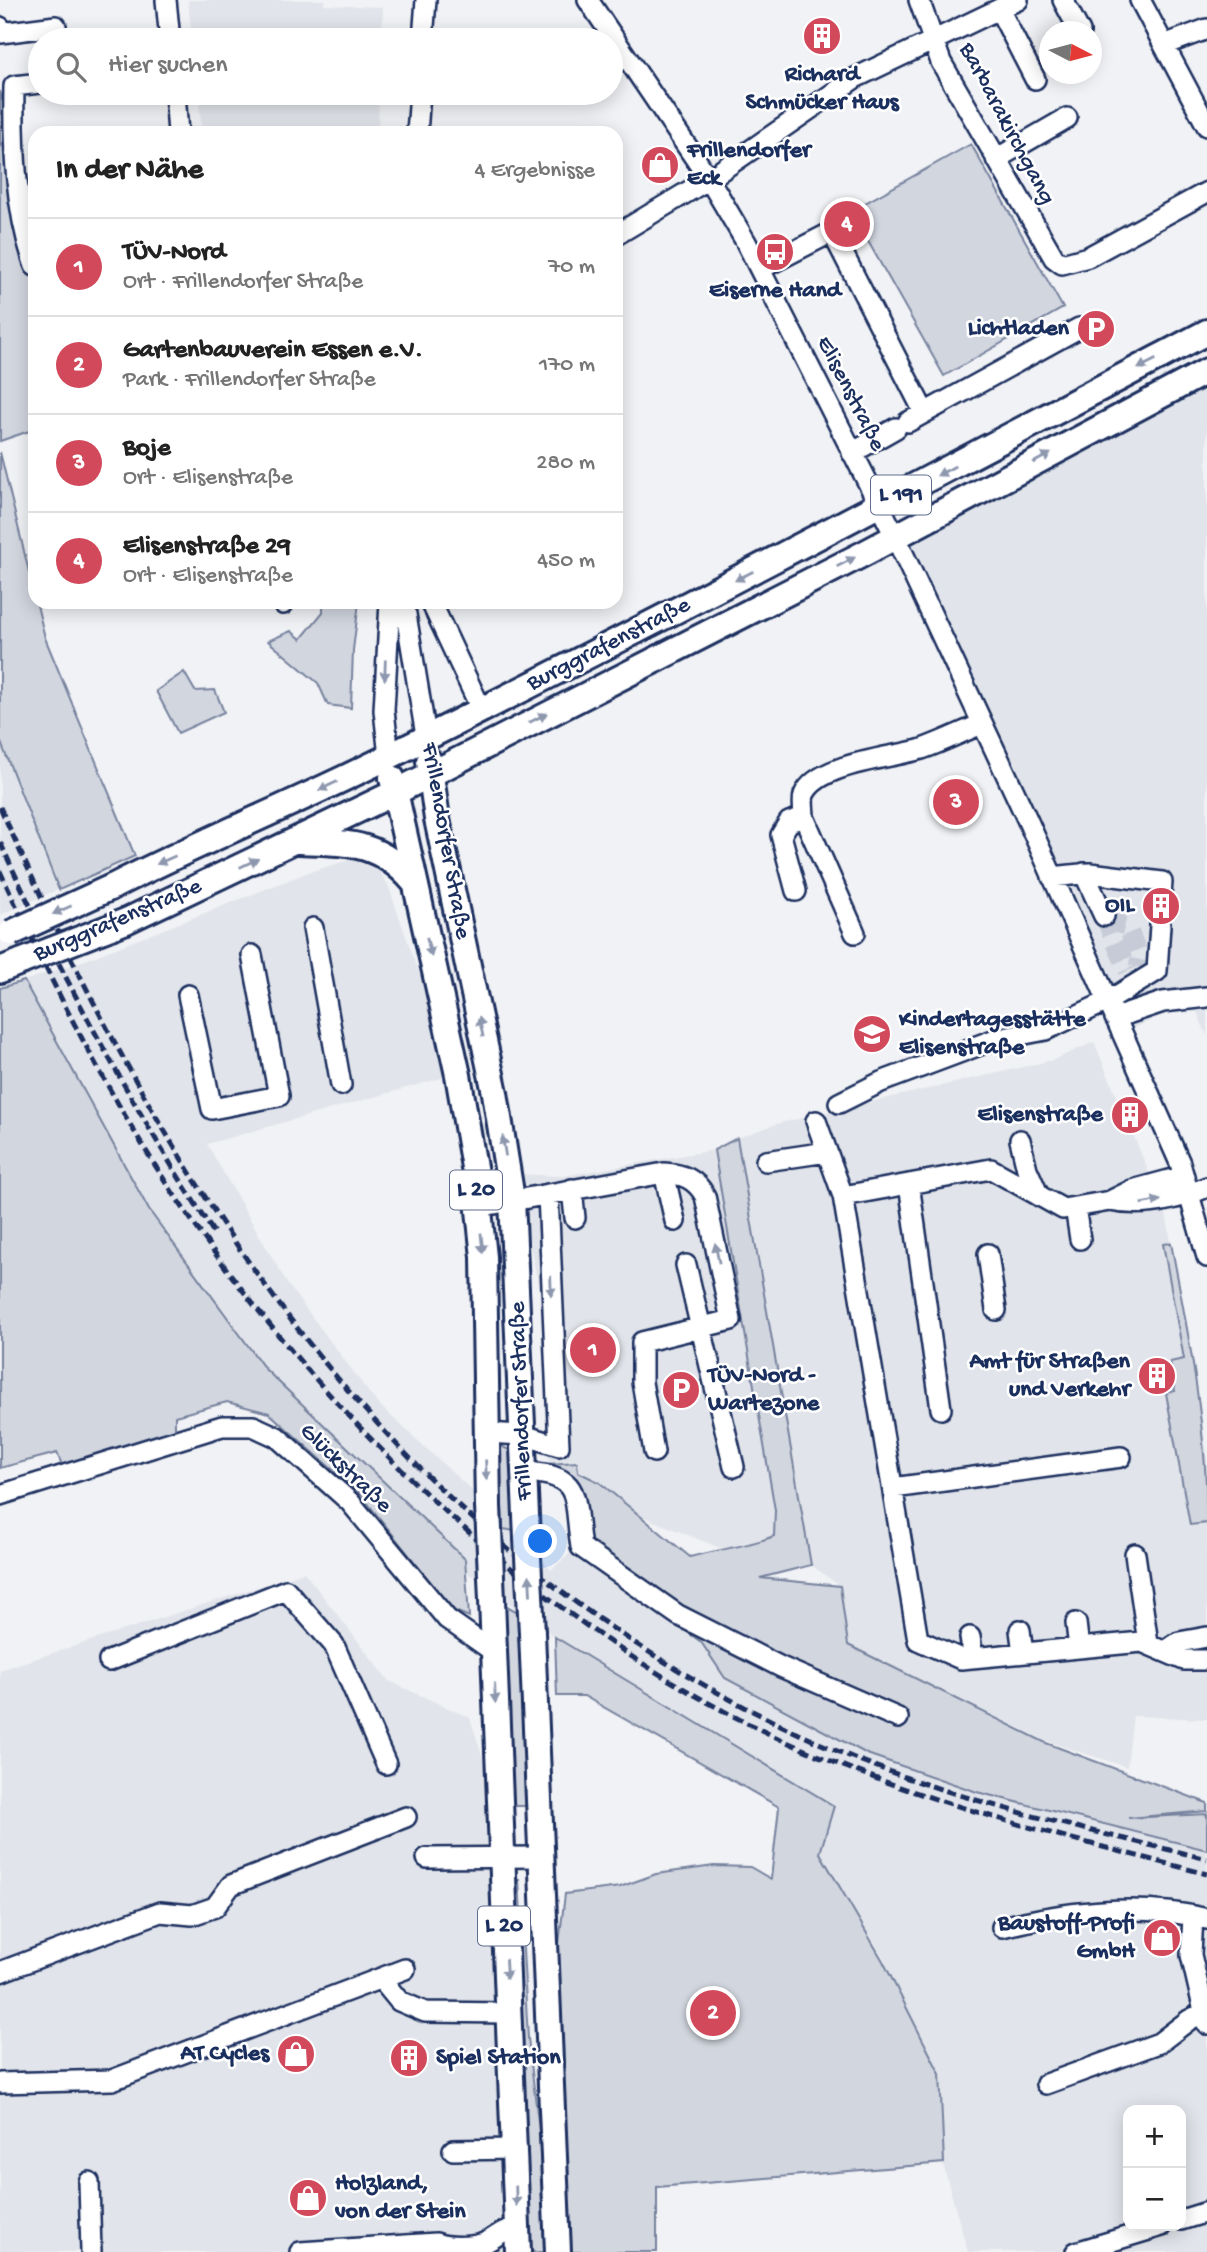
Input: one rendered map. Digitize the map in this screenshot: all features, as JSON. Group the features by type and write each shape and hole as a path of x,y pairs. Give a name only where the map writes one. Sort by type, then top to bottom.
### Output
{"main road":[{"name":"Burggrafenstraße","path":"6,935 389,757 880,507 1207,332"},
{"name":"Burggrafenstraße","path":"11,966 126,920 394,793 895,536 1207,371"},
{"name":"Frillendorfer Straße","path":"426,736 430,775 495,1093 512,1199 558,2252"},
{"name":"Frillendorfer Straße","path":"389,757 413,881 458,1075 478,1207 485,1307 485,1433 517,2240"},
{"path":"295,841 351,843 371,848 387,856 413,881"}],"street":[{"path":"166,0 169,28"},
{"path":"424,28 426,0"},
{"name":"Elisenstraße","path":"588,0 607,28"},
{"name":"Barbarakirchgang","path":"919,0 942,62 1047,249 1062,264 1088,257 1207,192"},
{"path":"623,231 709,179 855,78 1018,0"},
{"path":"1063,0 1074,21"},
{"path":"1140,0 1207,126"},
{"path":"999,9 1035,79"},
{"path":"40,28 56,26"},
{"path":"0,27 1,33 28,30"},
{"path":"1164,45 1207,29"},
{"name":"Elisenstraße","path":"623,52 709,179 760,269 895,536 1194,1186 1207,1257"},
{"path":"28,84 14,86 13,139 28,245"},
{"path":"175,105 177,126"},
{"path":"418,126 419,105"},
{"path":"996,159 1067,118"},
{"path":"760,269 832,232 909,421"},
{"path":"852,453 1079,328"},
{"name":"Frillendorfer Straße","path":"389,757 384,710 390,609"},
{"name":"Frillendorfer Straße","path":"405,609 426,736"},
{"path":"434,609 481,709"},
{"path":"855,933 804,817 803,797 809,788 823,777 847,766 921,749 982,724"},
{"path":"796,891 781,835 789,822 804,817"},
{"path":"1084,873 1104,916"},
{"path":"1052,877 1084,873 1162,883 1161,895"},
{"path":"1111,1010 1133,974 1157,971 1160,925"},
{"path":"313,928 341,1085"},
{"path":"188,995 212,1109 279,1096 252,955"},
{"path":"839,1103 881,1082 993,1040 1046,1030 1111,1010 1207,997"},
{"path":"817,1121 842,1196 918,1640 961,1659 1148,1643 1184,1660 1207,1660"},
{"path":"1020,1140 1027,1169 1039,1196"},
{"path":"766,1161 827,1152"},
{"path":"842,1196 990,1169 1062,1209 1110,1201 1135,1205 1194,1186"},
{"path":"478,1207 664,1173 679,1174 700,1186 705,1196 731,1320 642,1342 655,1423 654,1452"},
{"path":"664,1173 675,1221"},
{"path":"909,1184 941,1409"},
{"path":"572,1189 575,1218"},
{"path":"485,1433 523,1435 559,1446 548,1194"},
{"path":"1075,1207 1080,1239"},
{"path":"988,1254 996,1310"},
{"path":"686,1265 701,1328 705,1361 734,1467"},
{"name":"Glückstraße","path":"0,1495 222,1426 253,1426 277,1437 350,1502 447,1619 494,1652"},
{"path":"893,1488 1121,1457"},
{"path":"525,1472 555,1474 564,1479 573,1497 581,1547 678,1615 781,1667 898,1718"},
{"path":"1135,1554 1148,1643"},
{"path":"109,1661 286,1590 334,1645 386,1764"},
{"path":"1076,1623 1079,1647"},
{"path":"1020,1630 1023,1653"},
{"path":"970,1637 973,1658"},
{"path":"1167,1650 1179,1643 1207,1637"},
{"path":"0,1972 160,1912 192,1915 215,1907 231,1885 406,1817"},
{"path":"427,1858 542,1857"},
{"path":"1002,1927 1062,1913 1166,1911 1200,1918 1191,1955 1205,2019 1189,2020 1159,2043 1046,2084"},
{"path":"0,2083 112,2080 405,1969"},
{"path":"381,1979 399,2001 425,2012 508,2013"},
{"path":"453,2150 514,2149"},
{"path":"89,2182 90,2252"},
{"path":"1186,2218 1207,2212"},
{"path":"300,2252 436,2243 443,2246 483,2244 502,2229 517,2240"},
{"path":"1076,2252 1145,2231"}],"shaded area":[{"path":"188,0 324,0 324,5 383,7 382,28 191,28"},
{"path":"0,91 28,201 28,431 0,441"},
{"path":"199,105 379,105 378,126 201,126"},
{"path":"971,144 1063,308 944,376 851,211"},
{"path":"1207,375 1207,1036 1197,1012 1166,1013 1131,1030 902,540"},
{"path":"0,452 28,568 28,609 38,609 45,638 135,856 59,890 0,740"},
{"path":"323,609 358,609 353,650 351,708 328,705 318,683 268,641 291,631 301,639"},
{"path":"0,612 100,871 0,915"},
{"path":"184,672 195,691 215,690 224,712 178,733 156,691"},
{"path":"349,860 367,863 380,872 388,885 437,1024 449,1076 207,1144 288,1285 376,1402 494,1511 551,1570 574,1550 701,1642 725,1679 867,1754 977,1792 1207,1850 1207,2252 968,2252 884,1959 820,1853 834,1806 555,1637 461,1568 442,1595 361,1495 269,1413 265,1369 149,1210 24,981 83,961 309,872"},
{"path":"24,981 149,1210 265,1369 465,1559 469,1617 453,1610 361,1495 269,1413 227,1402 175,1416 175,1431 62,1465 57,1453 0,1468 0,988"},
{"path":"1094,1042 1166,1213 1207,1452 1207,1719 1133,1716 1127,1767 1046,1741 848,1645 840,1586 811,1565 737,1138 776,1124 1053,1060"},
{"path":"737,1138 811,1565 760,1578 840,1586 848,1645 1046,1743 1207,1803 1207,1811 1128,1818 1207,1814 1207,1850 977,1792 867,1754 725,1678 701,1642 574,1550 569,1495 549,1476 549,1464 577,1462 578,1472 599,1482 690,1557 774,1536 775,1510 714,1150"},
{"path":"714,1150 775,1510 774,1536 749,1546 720,1548 634,1513 599,1482 579,1472 577,1462 549,1464 542,1302 515,1174 563,1176"},
{"path":"1171,1243 1190,1347 1204,1452 1207,1523 1190,1525 1166,1393 1175,1391 1170,1362 1184,1359 1163,1244"},
{"path":"499,1445 511,1451 515,1531 503,1529"},
{"path":"304,1572 389,1681 470,1718 500,1811 516,2252 0,2252 0,1670"},
{"path":"505,1605 518,1612 526,1806 513,1806"},
{"path":"555,1637 834,1806 820,1853 883,1961 940,2074 944,2163 657,2187 657,2252 561,2252 551,2010 565,1894 620,1887 656,1874 714,1866 750,1867 771,1879 779,1807 584,1696 557,1696"},
{"path":"515,1880 519,1880 528,2038 539,2130 545,2252 531,2252"}],"tunnel":[{"path":"1160,925 1161,895"},
{"path":"1104,916 1128,971"},
{"path":"1106,921 1127,926 1140,958 1138,967"}],"railway":[{"path":"0,807 72,960 149,1105 234,1241 328,1367 434,1482 553,1585 689,1676 842,1753 977,1800 1207,1859"},
{"path":"0,842 101,1043 216,1236"},
{"path":"0,871 53,982 111,1091 153,1162 213,1251 281,1338 355,1422 435,1501 520,1575 609,1641 702,1699 798,1747 898,1786 1000,1819 1207,1874"}],"place":[{"name":"Richard Schmücker Haus","path":"822,36"},
{"name":"Frillendorfer Eck","path":"660,165"},
{"name":"Elisenstraße 29","path":"847,224"},
{"name":"Eiserne Hand","path":"775,252"},
{"name":"Lichtladen","path":"1096,329"},
{"name":"Boje","path":"956,802"},
{"name":"OIL","path":"1161,906"},
{"name":"Kindertagesstätte Elisenstraße","path":"872,1034"},
{"name":"Elisenstraße","path":"1130,1115"},
{"name":"TÜV-Nord","path":"593,1350"},
{"name":"Amt für Straßen und Verkehr","path":"1157,1376"},
{"name":"TÜV-Nord - Wartezone","path":"681,1390"},
{"name":"Baustoff-Profi GmbH","path":"1162,1938"},
{"name":"Gartenbauverein Essen e.V.","path":"713,2013"},
{"name":"AT Cycles","path":"296,2054"},
{"name":"Spiel Station","path":"409,2058"},
{"name":"Holzland, von der Stein","path":"308,2198"}]}
